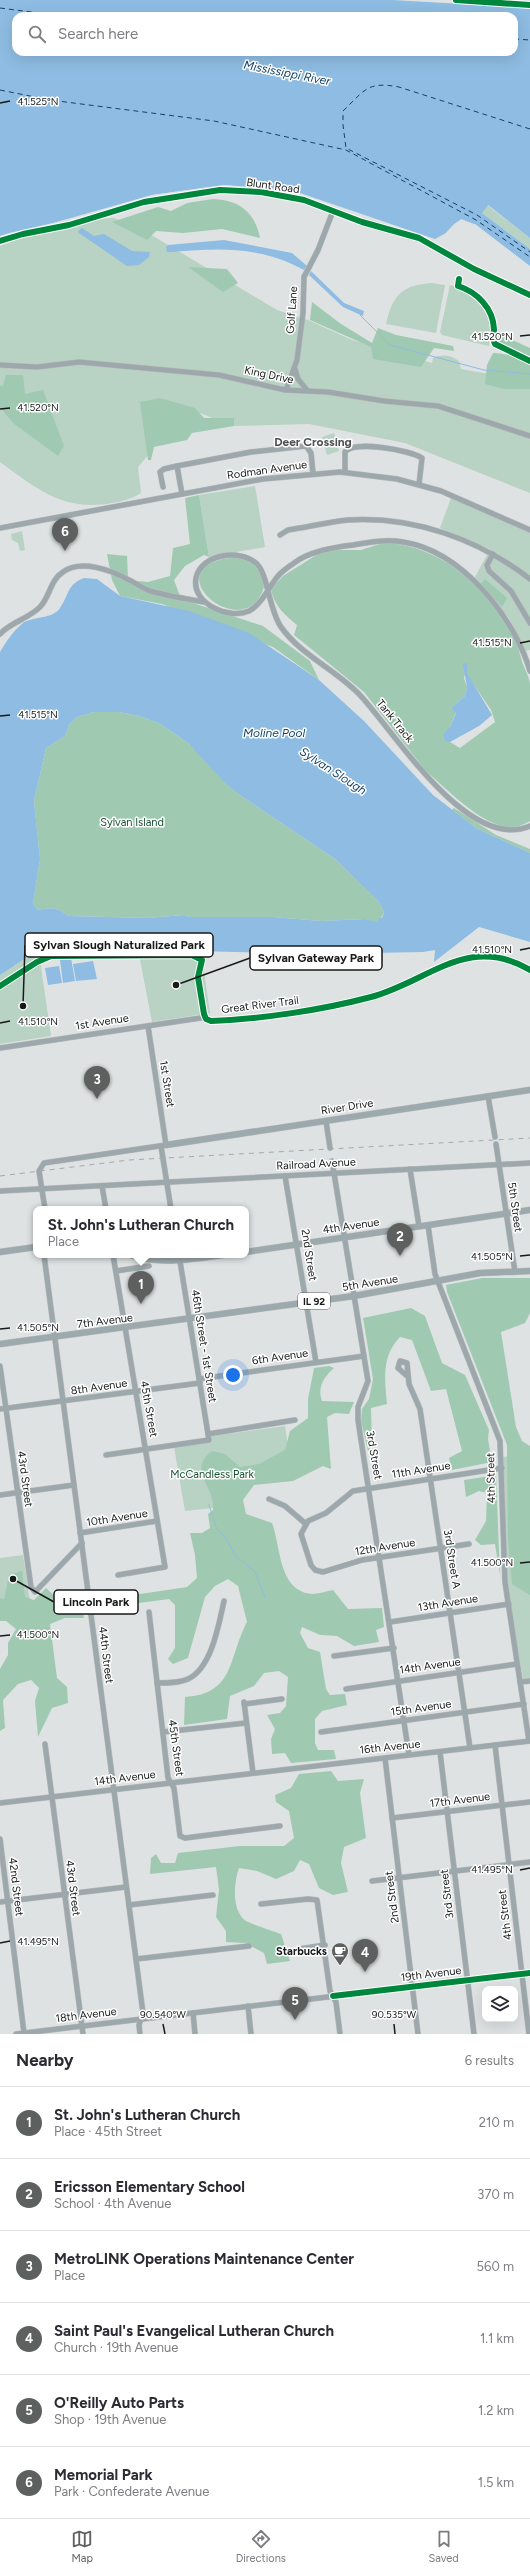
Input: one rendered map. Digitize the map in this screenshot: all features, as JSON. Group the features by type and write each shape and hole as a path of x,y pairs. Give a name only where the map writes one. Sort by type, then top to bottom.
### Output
{"main road":[{"name":"River Drive","path":"164,1145 530,1090"},
{"name":"4th Avenue","path":"249,1252 530,1210"},
{"path":"0,1252 33,1247"},
{"path":"144,1258 154,1260 179,1258"},
{"name":"5th Avenue","path":"190,1320 354,1296 486,1272 530,1271"},
{"name":"7th Avenue","path":"0,1344 190,1320"}],"street":[{"name":"Golf Lane","path":"286,390 295,367 302,320 304,277 318,250 333,211"},
{"name":"King Drive","path":"0,365 37,367 79,362 104,366 132,365 225,376 286,390 307,390 438,406 530,436"},
{"path":"295,367 298,379 307,390"},
{"path":"345,472 345,452 350,447 357,445 392,449 422,458 419,484"},
{"path":"163,487 160,472 164,469 251,452 306,446 311,453 313,473"},
{"path":"177,466 182,494"},
{"name":"Rodman Avenue","path":"0,528 263,479 313,473 345,472 397,479 419,484 468,501 530,530"},
{"path":"280,535 288,530 340,521 378,520 404,523 452,535 493,554 530,579"},
{"path":"0,634 10,625 36,611 44,604 57,576 76,566 87,566 107,571 128,579 149,591 204,602 227,612 240,613 255,606 286,569 320,551 380,541 420,546 446,559 486,593 513,631 530,671"},
{"path":"493,554 487,565 489,571 511,591 530,623"},
{"name":"Tank Track","path":"204,602 196,589 196,576 204,564 215,558 239,555 250,559 261,569 274,614 289,637 357,692 438,790 471,815 500,828 515,831 530,826"},
{"name":"1st Avenue","path":"0,1048 207,1017"},
{"name":"1st Street","path":"148,1026 164,1145"},
{"path":"488,1096 495,1137"},
{"path":"326,1121 330,1148"},
{"name":"5th Street","path":"496,1144 515,1272"},
{"path":"45,1206 39,1171 42,1164 164,1145 166,1183 170,1206"},
{"name":"3rd Street","path":"332,1160 368,1385 358,1411 409,1755"},
{"name":"Railroad Avenue","path":"102,1186 530,1162"},
{"path":"410,1169 419,1226"},
{"name":"2nd Street","path":"285,1176 316,1362"},
{"path":"0,1191 102,1186 105,1206"},
{"name":"4th Street","path":"428,1225 438,1281 500,1441 504,1568 517,1664 530,1741"},
{"name":"44th Street","path":"44,1258 143,2013 140,2034"},
{"name":"45th Street","path":"114,1258 146,1449 164,1567 118,1575"},
{"name":"46th Street - 1st Street","path":"179,1258 208,1437"},
{"path":"116,1271 149,1266"},
{"name":"6th Avenue","path":"200,1381 316,1362 364,1356"},
{"name":"43rd Street","path":"0,1366 3,1409 17,1492 27,1572 30,1587 35,1592"},
{"name":"3rd Street A","path":"407,1376 420,1409 429,1479 470,1748"},
{"name":"8th Avenue","path":"3,1409 136,1392 200,1381"},
{"path":"106,1455 146,1449 295,1420"},
{"name":"11th Avenue","path":"306,1524 326,1513 348,1493 370,1488 502,1468"},
{"path":"0,1495 74,1485"},
{"path":"269,1499 285,1506 306,1524"},
{"name":"10th Avenue","path":"80,1534 157,1521"},
{"name":"12th Avenue","path":"306,1524 301,1538 309,1563 315,1570 323,1572 352,1562 469,1544"},
{"name":"10th Avenue","path":"35,1592 82,1543"},
{"path":"157,1684 183,1680 200,1670 213,1644 224,1601"},
{"name":"13th Avenue","path":"390,1622 509,1604"},
{"name":"45th Street","path":"149,1612 168,1778 174,1788 181,1837 280,1826"},
{"path":"334,1656 394,1648"},
{"name":"14th Avenue","path":"346,1688 517,1664"},
{"path":"520,1682 530,1681"},
{"path":"253,1773 244,1703 282,1699"},
{"name":"15th Avenue","path":"322,1732 524,1704"},
{"path":"163,1732 246,1723"},
{"name":"16th Avenue","path":"253,1773 530,1741"},
{"name":"43rd Street","path":"45,1744 83,2034"},
{"name":"4th Street","path":"495,1745 529,2031"},
{"name":"3rd Street","path":"440,1752 474,2034"},
{"name":"2nd Street","path":"385,1758 418,2034"},
{"name":"14th Avenue","path":"0,1803 253,1773"},
{"name":"17th Avenue","path":"392,1818 530,1802"},
{"name":"42nd Street","path":"0,1839 28,2033"},
{"path":"372,1881 530,1862"},
{"path":"0,1902 126,1887"},
{"path":"129,1905 213,1895"},
{"path":"261,1904 308,1899 317,1900 330,1991 333,1996 340,2034"},
{"path":"299,1949 324,1945"},
{"path":"136,1959 249,1946"},
{"name":"19th Avenue","path":"277,2003 530,1973"},
{"name":"18th Avenue","path":"16,2034 277,2003"},
{"path":"248,2006 251,2034"},
{"path":"193,2013 195,2034"}],"green space":[{"path":"213,199 231,202 244,209 250,214 254,221 260,238 222,229 183,233 156,231 147,240 112,222 158,207 171,211 187,203"},
{"path":"487,205 530,238 530,249 482,213"},
{"path":"114,218 138,227 277,310 308,320 352,340 432,363 433,358 449,356 459,361 461,369 530,381 530,493 405,443 309,424 234,426 160,398 151,452 138,467 141,493 127,500 112,503 95,505 79,504 52,496 26,481 0,462 0,246 20,238 100,219"},
{"path":"188,267 227,269 238,283 223,292"},
{"path":"431,283 445,285 436,333 386,324 391,306 400,294 413,286"},
{"path":"450,285 470,294 483,307 490,324 489,346 442,335 440,332"},
{"path":"312,302 341,324 372,343 378,328 396,335 453,346 454,351 434,348 421,367 373,359 371,347 310,320"},
{"path":"495,332 530,348 530,358 496,342"},
{"path":"493,353 513,356 530,365 530,389 504,389 485,384 487,365"},
{"path":"6,375 23,375 25,394 43,390 64,446 58,456 13,423 0,407 0,386 3,386"},
{"path":"160,398 195,408 204,418 234,418 234,426 192,433 187,440 154,447 151,460 148,460 140,402"},
{"path":"334,433 339,451 327,455 322,437"},
{"path":"255,486 265,547 209,557 199,495"},
{"path":"199,495 209,557 204,555 185,566 174,580 181,599 263,626 310,661 319,680 273,647 162,604 120,596 112,580 107,554 127,556 128,580 148,582 170,576 173,548 190,544 185,498"},
{"path":"451,498 530,533 530,650 525,651 509,618 475,577 490,549 440,528"},
{"path":"22,531 25,550 20,551 18,543 12,540 11,534"},
{"path":"383,543 406,546 428,553 450,564 470,579 502,616 514,637 530,684 530,821 516,827 505,827 492,823 455,797 425,770 364,692 294,635 297,625 284,614 277,605 271,589 283,576 318,554 332,550 361,550","holes":["468,663 466,673 491,710 495,722 460,748 450,742 450,727 456,712 451,708 465,696 467,687 464,678"]},
{"path":"237,557 243,558 256,567 261,576 264,587 254,604 239,610 223,607 209,598 201,586 200,574 211,563"},
{"path":"485,579 507,598 502,607 481,584"},
{"name":"Sylvan Island","path":"94,712 119,712 139,716 159,723 188,743 240,795 335,859 380,903 384,913 378,923 365,919 321,921 273,917 190,917 184,915 148,918 68,916 54,908 38,910 33,904 40,859 34,801 46,748 65,736 69,725 77,717"},
{"path":"454,808 496,835 530,849 530,853 476,828 452,810"},
{"path":"138,949 201,950 210,1013 152,1022"},
{"path":"39,953 51,1036 0,1044 0,975 32,954"},
{"path":"482,1278 530,1278 530,1313 525,1323 501,1332 516,1427 522,1441 530,1446 530,1595 512,1584 508,1539 507,1445 447,1292 446,1285"},
{"path":"411,1308 425,1316 442,1363 465,1375 489,1430 488,1439 492,1462 452,1470 449,1458 462,1451 446,1389 431,1391 412,1340 400,1337 390,1352 387,1360 385,1377 387,1404 371,1408 372,1445 368,1451 361,1421 362,1409 369,1399 373,1379 363,1318"},
{"path":"329,1366 334,1368 322,1383 320,1391 322,1401 354,1402 349,1414 335,1413 327,1417 331,1469 323,1466 293,1481 254,1485 243,1500 246,1514 272,1523 283,1566 293,1585 301,1591 312,1594 333,1590 348,1609 382,1608 384,1627 376,1630 379,1642 354,1646 337,1636 320,1635 302,1627 300,1633 308,1648 320,1652 326,1689 330,1695 345,1694 347,1705 322,1711 315,1719 315,1743 318,1750 334,1750 336,1759 291,1763 285,1753 272,1754 271,1739 275,1729 267,1715 280,1713 286,1706 288,1677 279,1671 264,1673 254,1686 230,1696 227,1719 184,1725 185,1697 201,1694 213,1689 222,1681 228,1672 247,1622 238,1586 228,1579 215,1586 205,1597 188,1658 173,1664 168,1659 175,1648 175,1605 169,1599 124,1605 120,1597 187,1587 197,1578 195,1555 190,1533 202,1533 210,1528 208,1514 213,1510 213,1501 202,1472 202,1465 205,1458 212,1451 225,1454 240,1467 259,1464 285,1450 290,1431 308,1418 308,1399 314,1368"},
{"name":"McCandless Park","path":"285,1426 289,1452 223,1507 185,1511 174,1447 212,1441 212,1436"},
{"path":"530,1453 530,1679 523,1679 507,1584 503,1457"},
{"path":"496,1475 500,1576 495,1544 481,1545 475,1540 486,1521 487,1493 479,1491 466,1497 464,1480"},
{"path":"23,1555 32,1615 0,1618 0,1558"},
{"path":"22,1571 25,1597 34,1600 46,1588 63,1604 81,1602 84,1618 65,1618 50,1624 57,1678 67,1687 68,1703 52,1708 38,1737 35,1701 39,1688 31,1680 18,1684 3,1700 5,1728 0,1731 0,1669 8,1655 8,1643 16,1629 6,1621 0,1621 0,1598 4,1599 9,1575"},
{"path":"331,1771 338,1781 364,1779 360,1793 366,1838 344,1847 341,1863 348,1892 333,1895 319,1888 309,1864 300,1860 294,1871 276,1879 257,1871 239,1868 237,1874 235,1896 236,1904 241,1916 246,1921 281,1934 290,1961 267,1964 264,1953 245,1943 226,1942 226,1931 216,1917 219,1890 216,1867 150,1874 151,1858 156,1854 161,1863 175,1863 178,1853 240,1846 284,1846 294,1838 289,1811 276,1802 275,1795 291,1788 299,1774"}],"water":[{"name":"Mississippi River","path":"0,0 393,0 530,8 530,238 488,205 482,213 530,249 530,266 475,224 470,224 464,221 457,222 442,237 435,240 366,218 300,194 273,189 225,185 152,195 0,238"},
{"path":"82,228 94,236 104,234 132,251 150,252 149,257 139,265 127,266 79,233 78,231"},
{"path":"224,240 292,253 307,266 304,270 272,256 240,250 167,252 166,247 168,245"},
{"path":"311,271 344,303 364,311 363,316 343,307 309,275"},
{"name":"Moline Pool","path":"84,578 97,579 120,596 189,611 249,633 319,680 364,721 433,795 476,828 530,853 530,942 479,927 434,962 435,950 423,952 317,954 69,948 32,954 0,975 0,652 13,633 23,623 57,612 69,590 78,580","holes":["94,712 119,712 139,716 159,723 188,743 223,781 240,795 335,859 380,903 384,913 382,918 379,918 378,922 365,919 321,921 273,917 190,917 184,915 148,918 68,916 54,908 38,910 33,904 40,859 34,801 46,748 65,736 69,725 77,717"]},
{"path":"468,663 467,673 492,715 479,726 450,742 445,741 443,734 450,727 456,713 451,708 465,696 467,687 463,664"},
{"path":"71,958 75,981 63,983 60,960"},
{"path":"93,961 97,979 76,981 73,964"},
{"path":"59,966 62,983 48,985 45,968"}],"pier":[{"path":"224,185 300,193 435,239 446,233 461,219 474,224 472,227 464,223 458,224 444,240 434,242 421,236 365,220 300,195 225,187 153,197 0,240 0,236 9,233 75,218 152,195"}],"waterway":[{"path":"360,315 390,345 484,370 530,374"},
{"path":"209,1505 216,1527 225,1537 235,1555 255,1572 265,1597"}],"ferry route":[{"path":"0,8 31,12"},
{"path":"518,39 530,40"},
{"path":"530,129 399,87 388,85 373,86 367,89 343,111 346,148 477,215 530,252"},
{"path":"0,90 50,100 214,121 346,150 476,220 530,257"}],"railway":[{"path":"0,1176 129,1160 530,1138"}],"cycle path":[{"path":"456,0 530,5"},
{"name":"Blunt Road","path":"0,241 23,234 69,225 144,202 220,190 261,192 304,200 362,222 419,238 474,269 530,295"},
{"path":"459,279 458,286 472,292 483,302 491,314 494,329 493,339 495,344 530,361"},
{"name":"Great River Trail","path":"0,986 37,962 51,956 192,955 202,960 198,977 204,1014 206,1019 211,1021 271,1016 352,1002 392,990 430,972 467,958 487,956 508,960 530,970"},
{"path":"333,1996 530,1973"}],"place":[{"name":"Memorial Park","path":"65,551"},
{"name":"Sylvan Gateway Park","path":"176,985"},
{"name":"Sylvan Slough Naturalized Park","path":"23,1006"},
{"name":"MetroLINK Operations Maintenance Center","path":"97,1099"},
{"name":"Ericsson Elementary School","path":"400,1256"},
{"name":"St. John's Lutheran Church","path":"141,1304"},
{"name":"Lincoln Park","path":"13,1579"},
{"name":"Starbucks","path":"340,1966"},
{"name":"Saint Paul's Evangelical Lutheran Church","path":"365,1972"},
{"name":"O'Reilly Auto Parts","path":"295,2020"}],"district":[{"name":"Deer Crossing","path":"313,442"}],"water label":[{"name":"Sylvan Slough","path":"333,771"}]}
